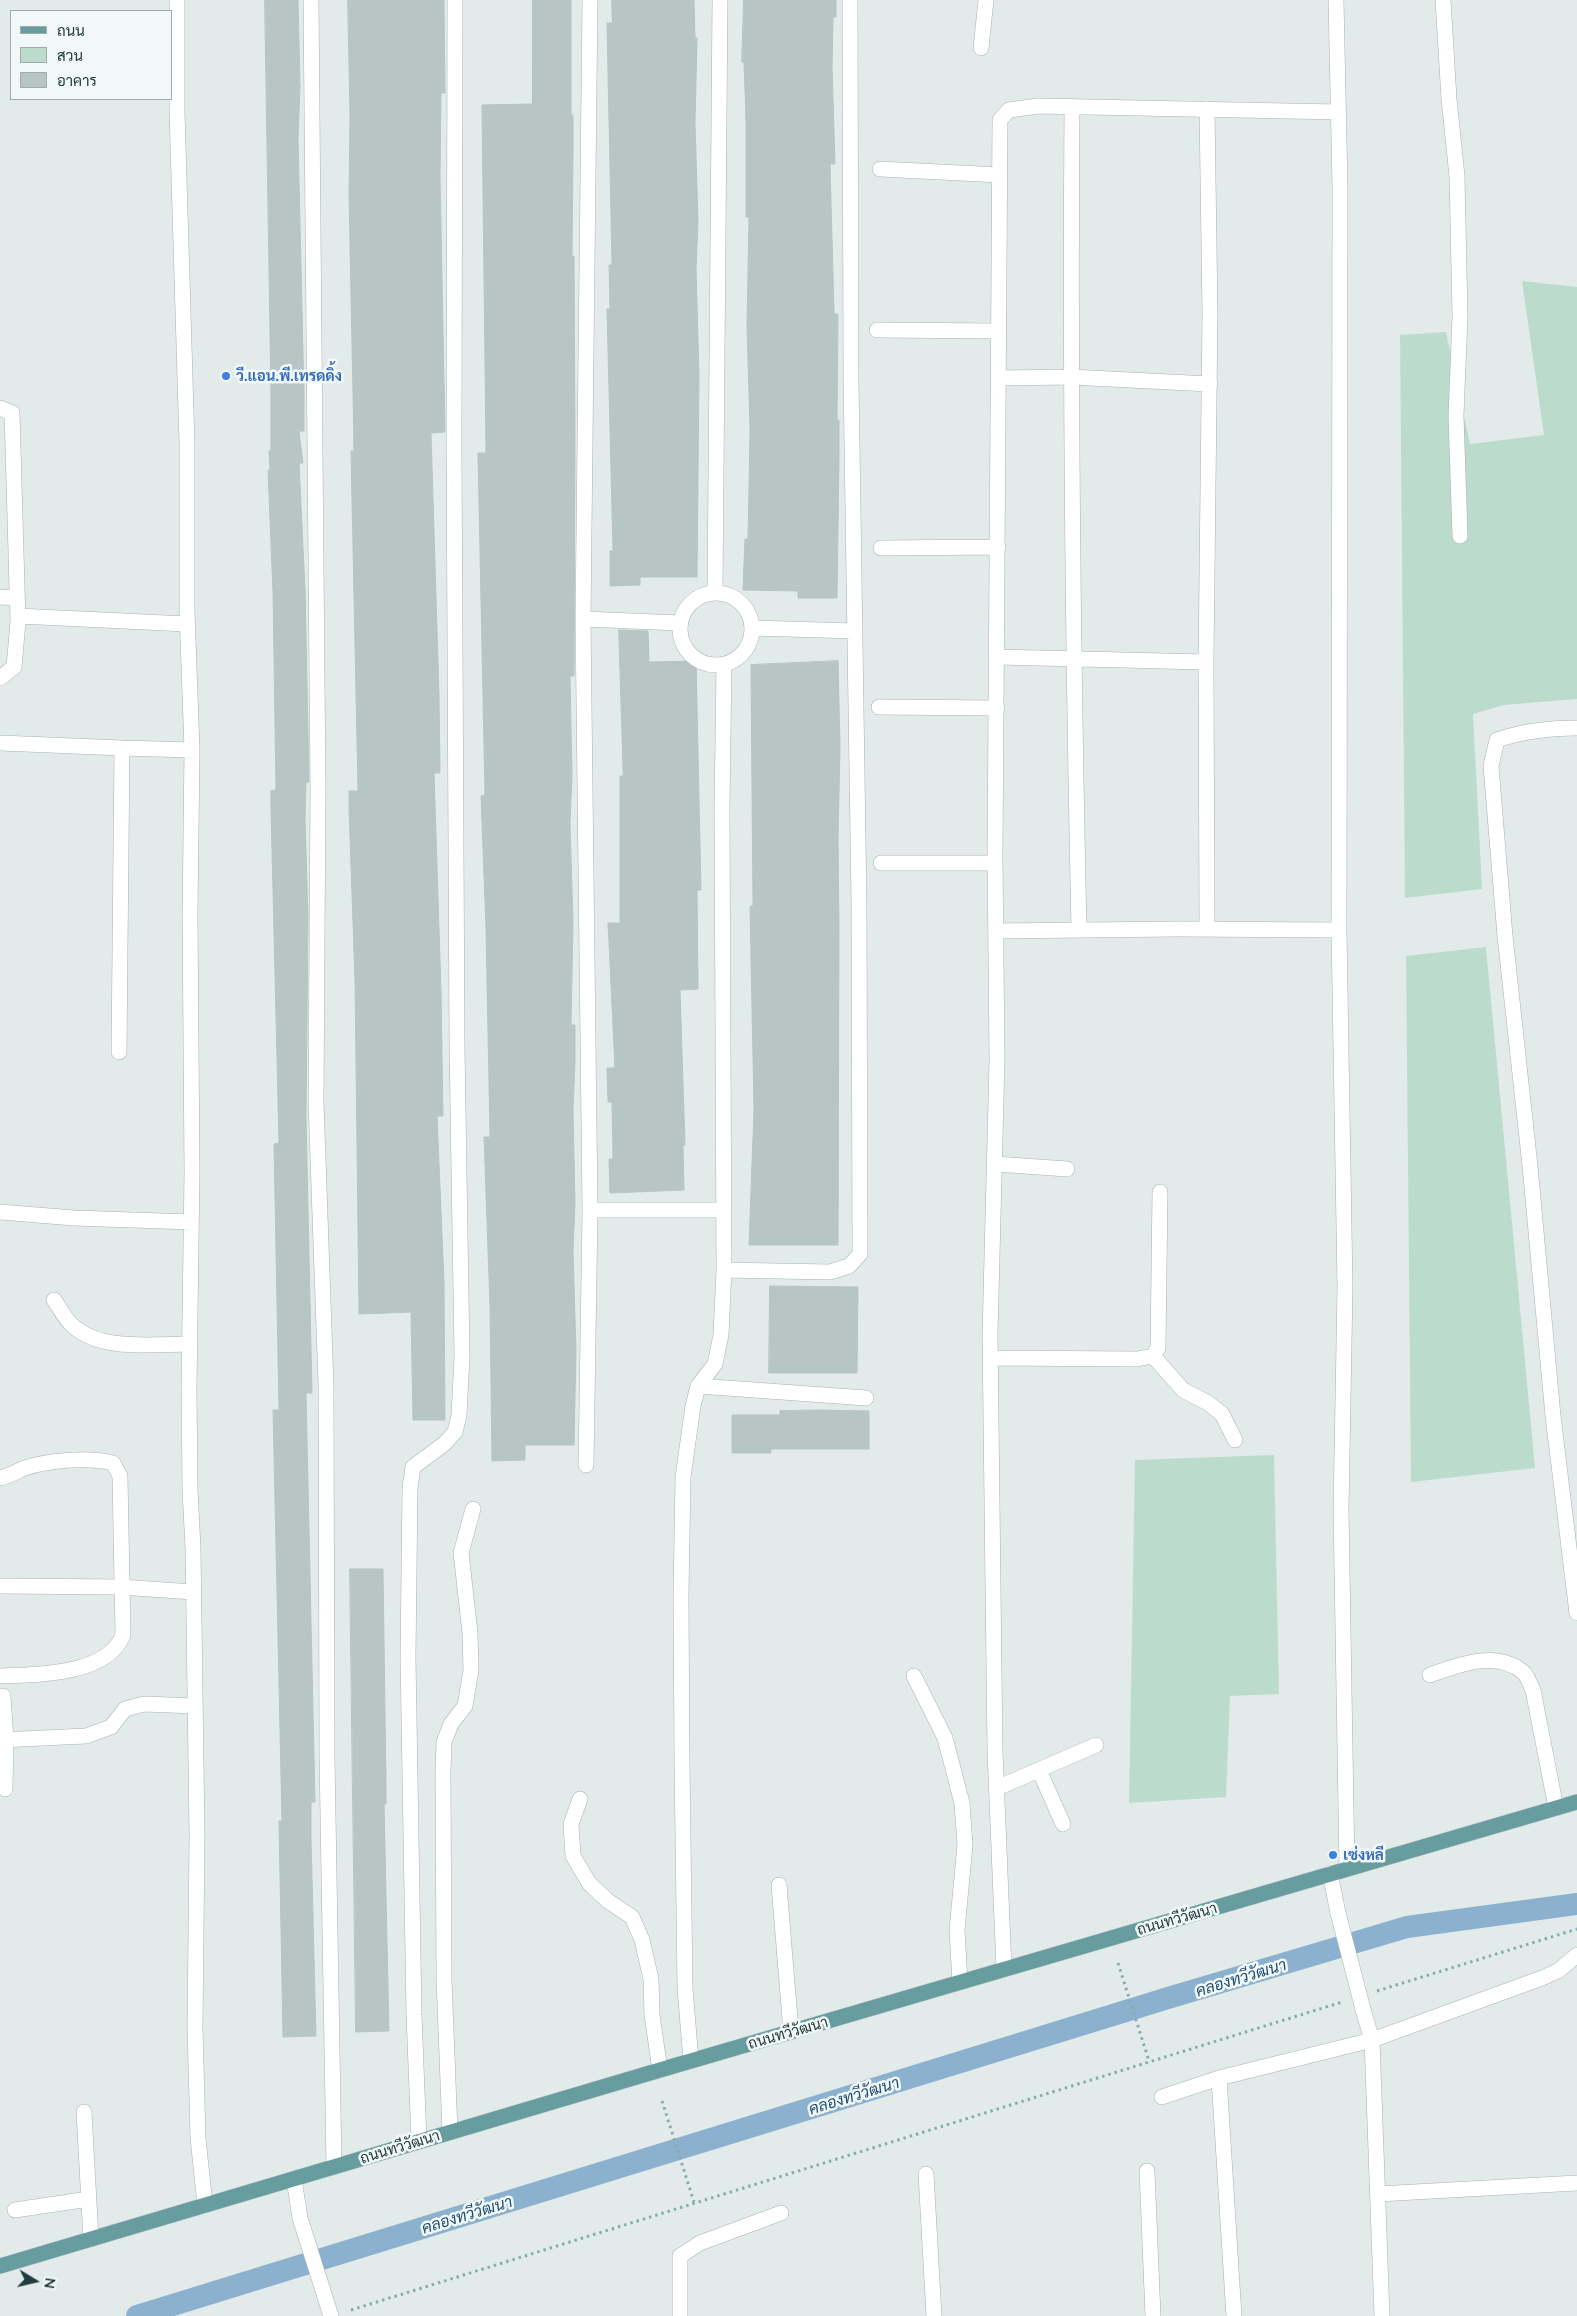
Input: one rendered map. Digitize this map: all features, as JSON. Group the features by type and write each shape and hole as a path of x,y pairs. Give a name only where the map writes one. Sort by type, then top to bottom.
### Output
{"main road":[{"name":"ถนนทวีวัฒนา","path":"0,2266 660,2070 1577,1802"}],"street":[{"path":"177,0 177,111 187,445 187,624 192,750 189,1344 190,1490 194,1548 193,1592 196,1706 196,2074 198,2138 205,2205"},
{"path":"311,0 318,782 316,1102 326,1385 328,1756 334,2166"},
{"path":"419,2141 414,2005 408,1657 410,1488 413,1468 444,1444 455,1432 459,1415 462,1357 457,1046 454,445 455,0"},
{"path":"586,1465 590,1210 583,619 590,0"},
{"path":"716,592 720,0"},
{"path":"724,1270 830,1272 849,1266 860,1254 851,379 850,0"},
{"path":"982,48 986,0"},
{"path":"1336,0 1341,541 1339,930 1345,1288 1341,1510 1347,1868"},
{"path":"1442,0 1448,99 1457,176 1460,316 1456,416 1460,536"},
{"path":"1004,1969 997,1788 992,1541 992,1358 998,1060 996,863 1000,120 1009,110 1038,106 1338,112"},
{"path":"1072,106 1070,378 1073,659 1079,930"},
{"path":"1207,109 1210,384 1206,662 1207,929"},
{"path":"880,169 1000,175"},
{"path":"877,330 998,331"},
{"path":"999,378 1070,378 1210,384"},
{"path":"0,408 12,413 6,439 18,616 14,667 0,678"},
{"path":"881,548 998,547"},
{"path":"716,592 729,595 741,602 749,614 752,628 750,640 744,651 735,660 724,664 710,664 697,660 686,650 681,637 680,623 684,611 692,601 703,594 716,592"},
{"path":"0,597 17,598"},
{"path":"18,616 187,624"},
{"path":"583,619 680,623"},
{"path":"752,628 855,631"},
{"path":"997,657 1206,662"},
{"path":"692,2061 685,1988 680,1596 684,1477 693,1406 698,1386 715,1364 722,1335 724,1270 722,810 724,664"},
{"path":"879,707 997,708"},
{"path":"1577,728 1557,728 1514,734 1497,740 1491,766 1505,936 1530,1166 1553,1416 1577,1613"},
{"path":"0,743 192,750"},
{"path":"119,1052 122,748"},
{"path":"881,863 996,863"},
{"path":"996,931 1339,930"},
{"path":"995,1164 1067,1169"},
{"path":"992,1358 1137,1359 1153,1356 1158,1348 1160,1192"},
{"path":"590,1210 724,1210"},
{"path":"0,1212 74,1218 191,1222"},
{"path":"54,1300 72,1326 89,1336 116,1344 189,1344"},
{"path":"1153,1356 1183,1390 1208,1403 1222,1414 1235,1440"},
{"path":"698,1386 866,1398"},
{"path":"0,1478 10,1476 23,1469 57,1462 98,1460 113,1463 120,1476 123,1635 120,1645 106,1655 70,1670 51,1674 0,1676"},
{"path":"450,2132 444,1979 444,1742 451,1724 465,1706 471,1670 470,1633 461,1553 473,1510"},
{"path":"0,1586 121,1587 193,1592"},
{"path":"1430,1675 1463,1663 1481,1661 1501,1662 1524,1673 1533,1690 1556,1808"},
{"path":"914,1676 945,1738 962,1803 965,1845 956,1930 960,1982"},
{"path":"4,1696 5,1789"},
{"path":"3,1740 86,1736 111,1727 125,1709 144,1704 196,1706"},
{"path":"997,1788 1096,1745"},
{"path":"1039,1770 1063,1824"},
{"path":"580,1800 571,1824 573,1856 589,1883 608,1901 632,1917 642,1940 651,1979 652,2015 660,2070"},
{"path":"1330,1874 1338,1913 1372,2040 1382,2316"},
{"path":"779,1885 792,2032"},
{"path":"1162,2097 1219,2078 1372,2040 1542,1978 1558,1971 1577,1955"},
{"path":"1219,2078 1234,2316"},
{"path":"84,2112 91,2239"},
{"path":"1147,2171 1153,2316"},
{"path":"926,2174 934,2316"},
{"path":"294,2178 300,2218 330,2314"},
{"path":"1378,2194 1577,2183"},
{"path":"15,2210 89,2199"},
{"path":"680,2316 680,2256 700,2243 780,2213"}],"path":[{"path":"1368,1994 1577,1929"},
{"path":"1118,1963 1149,2062"},
{"path":"351,2310 1349,2000"},
{"path":"662,2101 694,2202"}],"green space":[{"path":"1522,281 1577,287 1577,699 1504,705 1473,714 1482,889 1405,898 1400,335 1446,332 1470,444 1544,435"},
{"path":"1486,947 1535,1468 1411,1482 1406,956"},
{"path":"1274,1455 1279,1694 1230,1696 1226,1797 1129,1803 1135,1460"}],"building":[{"path":"265,0 298,0 300,87 298,137 304,396 304,431 299,431 303,463 299,463 305,589 309,782 306,782 305,819 308,916 306,1117 312,1393 306,1393 315,1802 311,1802 311,1838 316,2036 283,2037 279,1821 282,1821 273,1410 279,1410 274,1144 279,1143 271,808 271,791 276,790 273,593 268,470 270,470 269,451 271,451 271,397"},
{"path":"348,0 444,0 445,93 441,93 440,176 445,432 431,433 439,695 440,773 434,773 441,991 443,1116 437,1116 444,1282 445,1420 413,1420 411,1312 359,1314 355,981 349,808 349,791 358,791 351,451 354,451 349,194"},
{"path":"533,0 571,0 575,435 574,676 570,676 572,775 570,823 573,922 571,1025 575,1025 573,1110 575,1203 573,1251 576,1350 574,1445 525,1445 525,1460 492,1461 490,1306 484,1137 490,1137 486,928 481,796 485,795 478,453 486,453 482,105 532,104"},
{"path":"612,0 694,0 695,38 697,38 695,123 699,375 697,577 640,577 640,585 610,586 610,551 613,551 607,309 610,309 609,265 612,265 607,23 612,23"},
{"path":"744,0 836,0 836,17 833,17 832,66 835,164 830,164 834,314 838,314 837,420 839,420 839,458 837,598 798,598 798,591 743,590 745,539 748,539 750,430 747,325 749,217 746,217 746,120 744,62 742,62"},
{"path":"619,630 648,631 649,662 696,661 701,890 697,890 698,989 680,990 685,1145 683,1145 684,1190 610,1193 609,1159 613,1159 612,1102 608,1102 607,1068 615,1068 608,923 620,923 620,776 623,776"},
{"path":"838,661 840,745 838,840 838,1245 749,1245 754,1110 750,906 753,906 751,665"},
{"path":"770,1286 858,1287 857,1373 769,1373"},
{"path":"780,1411 869,1411 869,1449 771,1449 771,1453 732,1453 732,1415 780,1415"},
{"path":"350,1569 383,1569 386,1785 386,1804 384,1804 389,2031 356,2032"}],"waterway":[{"name":"คลองทวีวัฒนา","path":"137,2316 1168,1998 1407,1927 1577,1904"}],"place":[{"name":"วี.แอน.พี.เทรดดิ้ง","path":"226,376"},
{"name":"เซ่งหลี","path":"1333,1855"}]}
